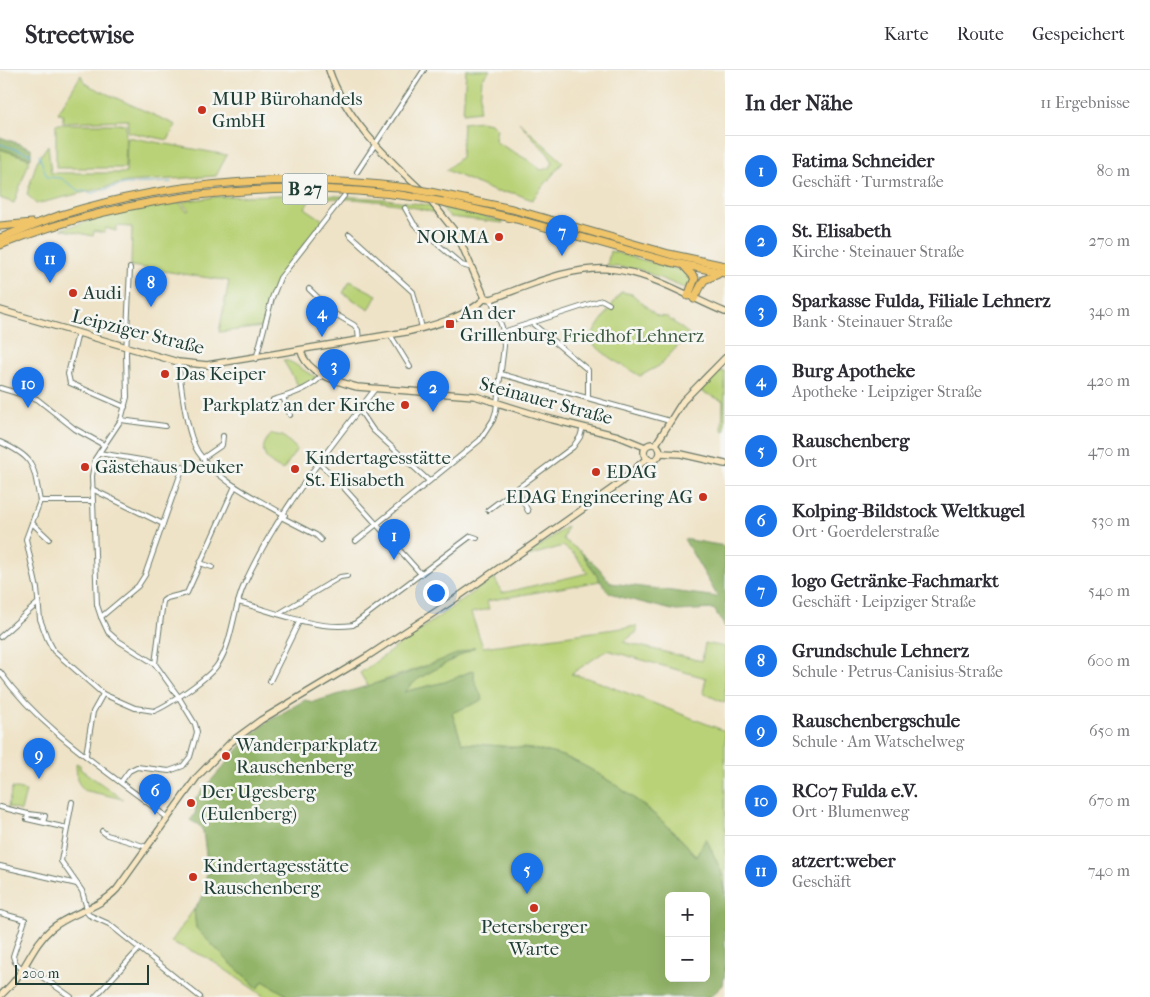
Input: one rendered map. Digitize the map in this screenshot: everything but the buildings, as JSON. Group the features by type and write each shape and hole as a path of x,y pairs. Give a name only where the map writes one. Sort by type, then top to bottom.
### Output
{"highway":[{"name":"B 27","path":"0,245 81,218 174,194 190,188 264,181 304,180 408,188 512,209 724,271"},
{"name":"B 27","path":"0,238 42,221 103,204 174,194 193,196 242,190 301,188 350,190 416,197 442,202 516,219 683,265 724,271"},
{"path":"0,226 42,221"},
{"path":"683,265 695,278 691,298"},
{"path":"691,298 704,280 724,271"}],"main road":[{"path":"329,70 346,107 376,144 450,222 488,298"},
{"name":"Leipziger Straße","path":"0,310 178,362 207,365 256,359 391,336 422,328 468,310 488,298 572,273 609,269 636,274 725,312"},
{"name":"Steinauer Straße","path":"301,351 306,364 323,374 357,387 466,395 497,401 546,418 583,427 646,447"},
{"path":"656,444 683,401 725,358"},
{"path":"647,458 644,451 646,447 649,444 656,444"},
{"path":"656,444 661,453"},
{"path":"0,996 24,968 48,932 63,921 86,910 114,892 196,777 242,733 368,656 437,611 624,479 647,458 655,459 661,453 687,455 725,464"}],"street":[{"path":"358,172 424,70"},
{"path":"256,359 272,298 280,278 344,196"},
{"path":"405,208 414,224 462,265 472,268"},
{"path":"349,234 413,292 422,328"},
{"path":"121,782 135,768 172,770 180,768 188,761 196,727 178,696 155,664 117,640 108,632 98,605 92,476 98,453 121,420 125,407 128,389 127,347 130,268"},
{"path":"309,289 325,307 358,330 360,341"},
{"path":"356,541 480,440 494,420 501,374 503,332 488,298"},
{"path":"503,332 533,324 602,300 609,304"},
{"path":"533,324 588,370 588,397"},
{"path":"78,333 68,374 70,383 125,407"},
{"path":"391,336 410,367"},
{"path":"178,362 183,395 195,445 203,458 235,486 316,535 321,540"},
{"path":"272,400 283,397 318,379 323,374"},
{"path":"501,374 670,421"},
{"path":"0,388 37,399 75,429 104,445"},
{"path":"0,442 28,457 34,467 40,501 26,539 46,638 54,652 103,694 129,706 151,711 158,710 203,679 218,664 238,602 260,554 318,462 374,389"},
{"path":"283,397 290,416"},
{"path":"359,409 372,430 429,481"},
{"path":"121,420 165,426"},
{"path":"488,510 573,446 580,437 583,427"},
{"path":"203,458 222,445 223,436"},
{"path":"98,453 183,467 142,581 101,617"},
{"path":"318,462 421,574"},
{"path":"155,664 163,601 166,598 187,593 235,486"},
{"path":"92,489 163,524"},
{"path":"517,489 528,510"},
{"path":"40,501 92,501"},
{"path":"32,523 50,539"},
{"path":"238,602 324,626 340,627 353,625 472,536 477,538"},
{"path":"200,563 212,567"},
{"path":"280,613 340,576 347,576"},
{"path":"0,637 38,603"},
{"path":"270,681 300,620"},
{"path":"0,672 35,712 86,755 168,818"},
{"path":"86,755 93,712 103,694"},
{"path":"72,802 60,861 83,894 86,910 89,915 109,924 200,997"},
{"path":"0,807 28,814 27,819 67,828"},
{"path":"102,831 107,835 147,847"},
{"path":"0,866 77,884"},
{"path":"0,913 25,920 13,956 15,962 71,997"},
{"path":"94,997 140,948"}],"green space":[{"path":"466,70 490,70 482,79 479,111 463,113"},
{"path":"81,75 84,82 92,87 176,125 168,140 128,132 128,120 63,122 63,114 58,113"},
{"path":"480,121 491,123 497,129 496,142 528,160 541,170 550,168 553,162 519,122 563,162 532,200 514,193 496,192 446,170 461,157 463,123"},
{"path":"56,124 126,124 125,168 56,168"},
{"path":"0,137 31,148 31,158 0,149"},
{"path":"127,137 227,155 216,176 127,182 36,204 27,194 37,161 48,145 51,173 126,173"},
{"path":"0,149 30,159 14,203 0,198"},
{"path":"310,194 385,199 434,206 441,215 393,203 311,198 305,208 323,220 279,278 273,289 263,327 219,332 229,281 131,266 132,227 117,226 116,231 106,228 104,233 94,231 93,236 61,229 114,214 179,202 187,211 189,210 181,202 214,197"},
{"path":"441,207 503,221 503,223 450,217"},
{"path":"610,251 684,271 692,280 690,285 684,288 638,269 607,266"},
{"path":"350,281 377,295 369,310 343,293"},
{"name":"Friedhof Lehnerz","path":"621,292 632,294 657,316 667,317 689,334 659,366 640,376 610,358 588,340"},
{"path":"283,360 291,362 315,376 315,379 299,387"},
{"path":"716,370 725,372 725,431 722,430 723,401 696,389"},
{"path":"272,434 283,436 297,449 283,470 272,464 265,455 264,445"},
{"path":"567,526 563,539 581,552 600,581 487,601 489,609 471,613 483,647 637,626 637,632 623,642 702,661 705,643 725,647 725,703 703,693 706,678 607,650 571,674 591,679 725,731 725,894 721,871 706,839 696,857 670,828 612,782 572,760 545,751 462,743 452,713 474,679 474,670 445,682 403,692 418,679 470,650 368,686 360,673 494,577 502,593 588,573 575,555 563,546 525,557"},
{"path":"684,539 725,546 725,627 714,609 676,611 620,597 607,591 581,552 598,567 611,583 718,597"},
{"path":"475,647 418,679 404,692 445,682 474,670 474,679 483,700 452,713 462,743 533,749 572,760 611,782 632,797 670,828 696,857 706,838 721,871 725,894 725,971 723,985 710,997 290,997 263,981 258,988 196,928 194,909 205,893 207,862 203,831 199,825 190,820 196,811 194,800 244,743 267,722 305,700 313,702 395,678"},
{"path":"76,763 80,765 80,769 123,799 83,790 77,780"},
{"path":"12,788 26,791 21,811 8,807"},
{"path":"194,909 196,928 227,960 258,988 263,981 290,997 265,997 208,958 171,942"}],"waterway":[{"path":"0,144 31,154"},
{"path":"39,155 47,177 61,178 78,190 92,193 125,184 171,182"}],"place":[{"name":"MUP Bürohandels GmbH","path":"202,110"},
{"name":"NORMA","path":"499,237"},
{"name":"logo Getränke-Fachmarkt","path":"562,256"},
{"name":"atzert:weber","path":"50,283"},
{"name":"Audi","path":"73,293"},
{"name":"Grundschule Lehnerz","path":"151,307"},
{"name":"An der Grillenburg","path":"450,324"},
{"name":"Burg Apotheke","path":"322,337"},
{"name":"Das Keiper","path":"165,374"},
{"name":"Sparkasse Fulda, Filiale Lehnerz","path":"334,390"},
{"name":"Parkplatz an der Kirche","path":"405,405"},
{"name":"RC07 Fulda e.V.","path":"28,408"},
{"name":"St. Elisabeth","path":"433,412"},
{"name":"Gästehaus Deuker","path":"85,467"},
{"name":"Kindertagesstätte St. Elisabeth","path":"295,469"},
{"name":"EDAG","path":"596,472"},
{"name":"EDAG Engineering AG","path":"703,497"},
{"name":"Fatima Schneider","path":"394,560"},
{"name":"Wanderparkplatz Rauschenberg","path":"226,756"},
{"name":"Rauschenbergschule","path":"39,779"},
{"name":"Der Ugesberg (Eulenberg)","path":"191,803"},
{"name":"Kolping-Bildstock Weltkugel","path":"155,815"},
{"name":"Kindertagesstätte Rauschenberg","path":"193,877"},
{"name":"Rauschenberg","path":"527,894"},
{"name":"Petersberger Warte","path":"534,908"}]}
